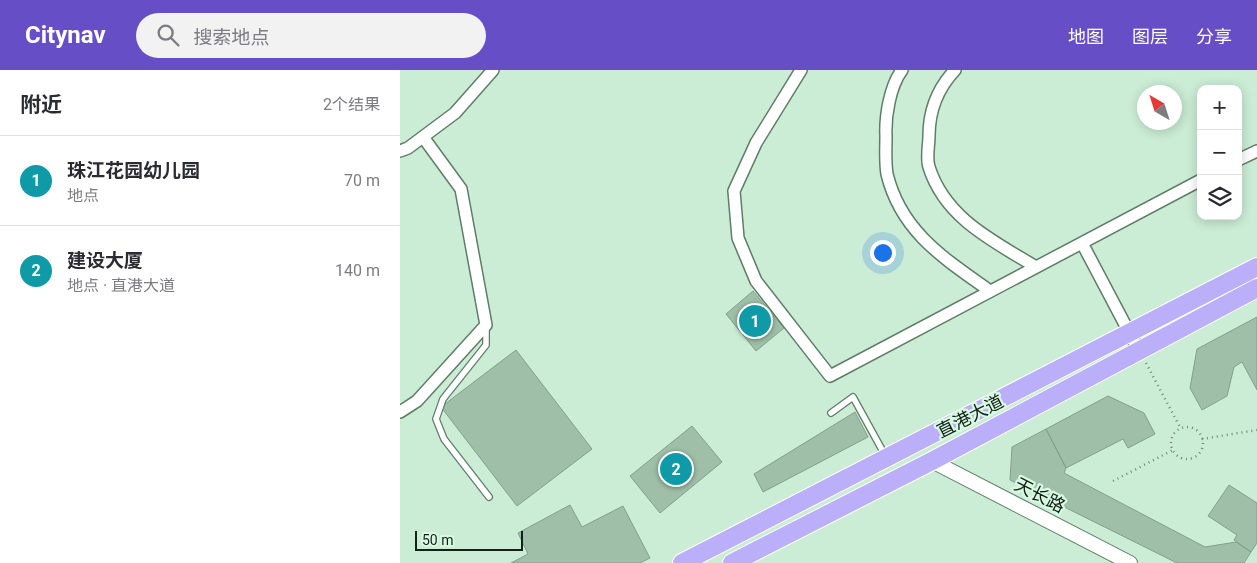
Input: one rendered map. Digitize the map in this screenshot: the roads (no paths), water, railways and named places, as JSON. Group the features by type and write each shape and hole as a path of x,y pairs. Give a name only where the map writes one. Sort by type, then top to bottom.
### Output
{"main road":[{"name":"直港大道","path":"682,563 1257,267"},
{"name":"直港大道","path":"732,563 932,461 1257,288"}],"street":[{"path":"400,151 454,113 493,70"},
{"path":"801,70 756,143 734,191 738,238 756,281 830,376 1197,182"},
{"path":"902,70 896,78 885,124 887,172 897,205 916,233 940,255 990,291"},
{"path":"955,70 943,83 929,120 928,166 946,202 975,231 1036,267"},
{"path":"400,412 417,401 486,325 461,189 423,136"},
{"path":"1242,158 1257,151"},
{"path":"1082,243 1139,351"},
{"name":"天长路","path":"932,461 1130,563"}],"lane":[{"path":"486,325 486,345 443,399 436,419 444,439 489,497"},
{"path":"831,412 853,397 887,458"}],"place":[{"name":"珠江花园幼儿园","path":"755,321"},
{"name":"建设大厦","path":"676,469"}]}
